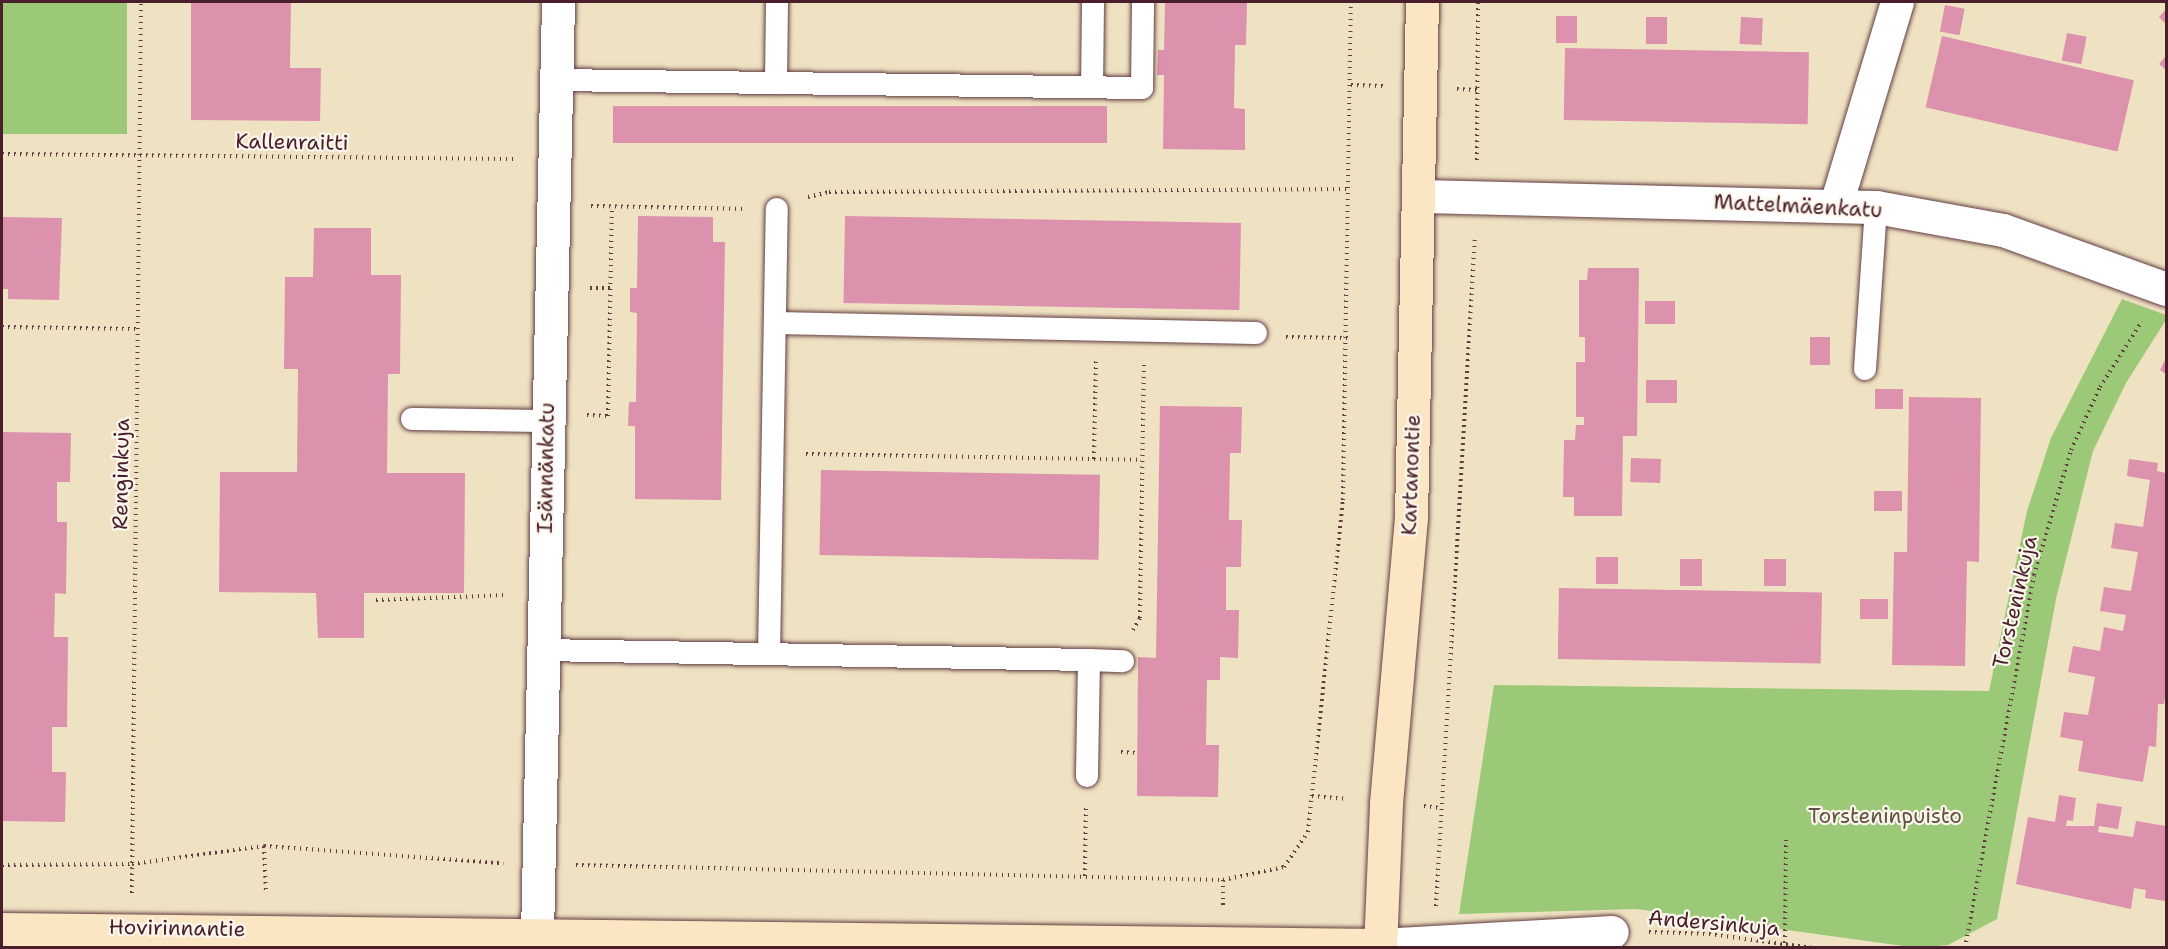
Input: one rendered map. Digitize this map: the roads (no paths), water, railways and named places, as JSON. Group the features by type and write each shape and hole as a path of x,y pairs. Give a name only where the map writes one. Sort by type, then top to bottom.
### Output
{"street":[{"name":"Isännänkatu","path":"537,935 551,159 558,2"},
{"name":"Kartanontie","path":"1380,946 1386,803 1410,517 1422,2"},
{"path":"1836,204 1897,2"},
{"name":"Mattelmäenkatu","path":"1418,196 1836,204 1876,207 2003,230 2165,288"},
{"name":"Hovirinnantie","path":"2,928 131,927 868,942 1380,946 1509,945 1612,932"}],"lane":[{"path":"776,83 777,2"},
{"path":"1092,87 1093,2"},
{"path":"555,80 1142,88 1143,2"},
{"path":"1865,369 1876,207"},
{"path":"769,654 777,209"},
{"path":"775,323 1256,333"},
{"path":"412,419 546,421"},
{"path":"542,650 1123,661"},
{"path":"1087,776 1089,660"}],"park label":[{"name":"Torsteninpuisto","path":"1885,816"}]}
